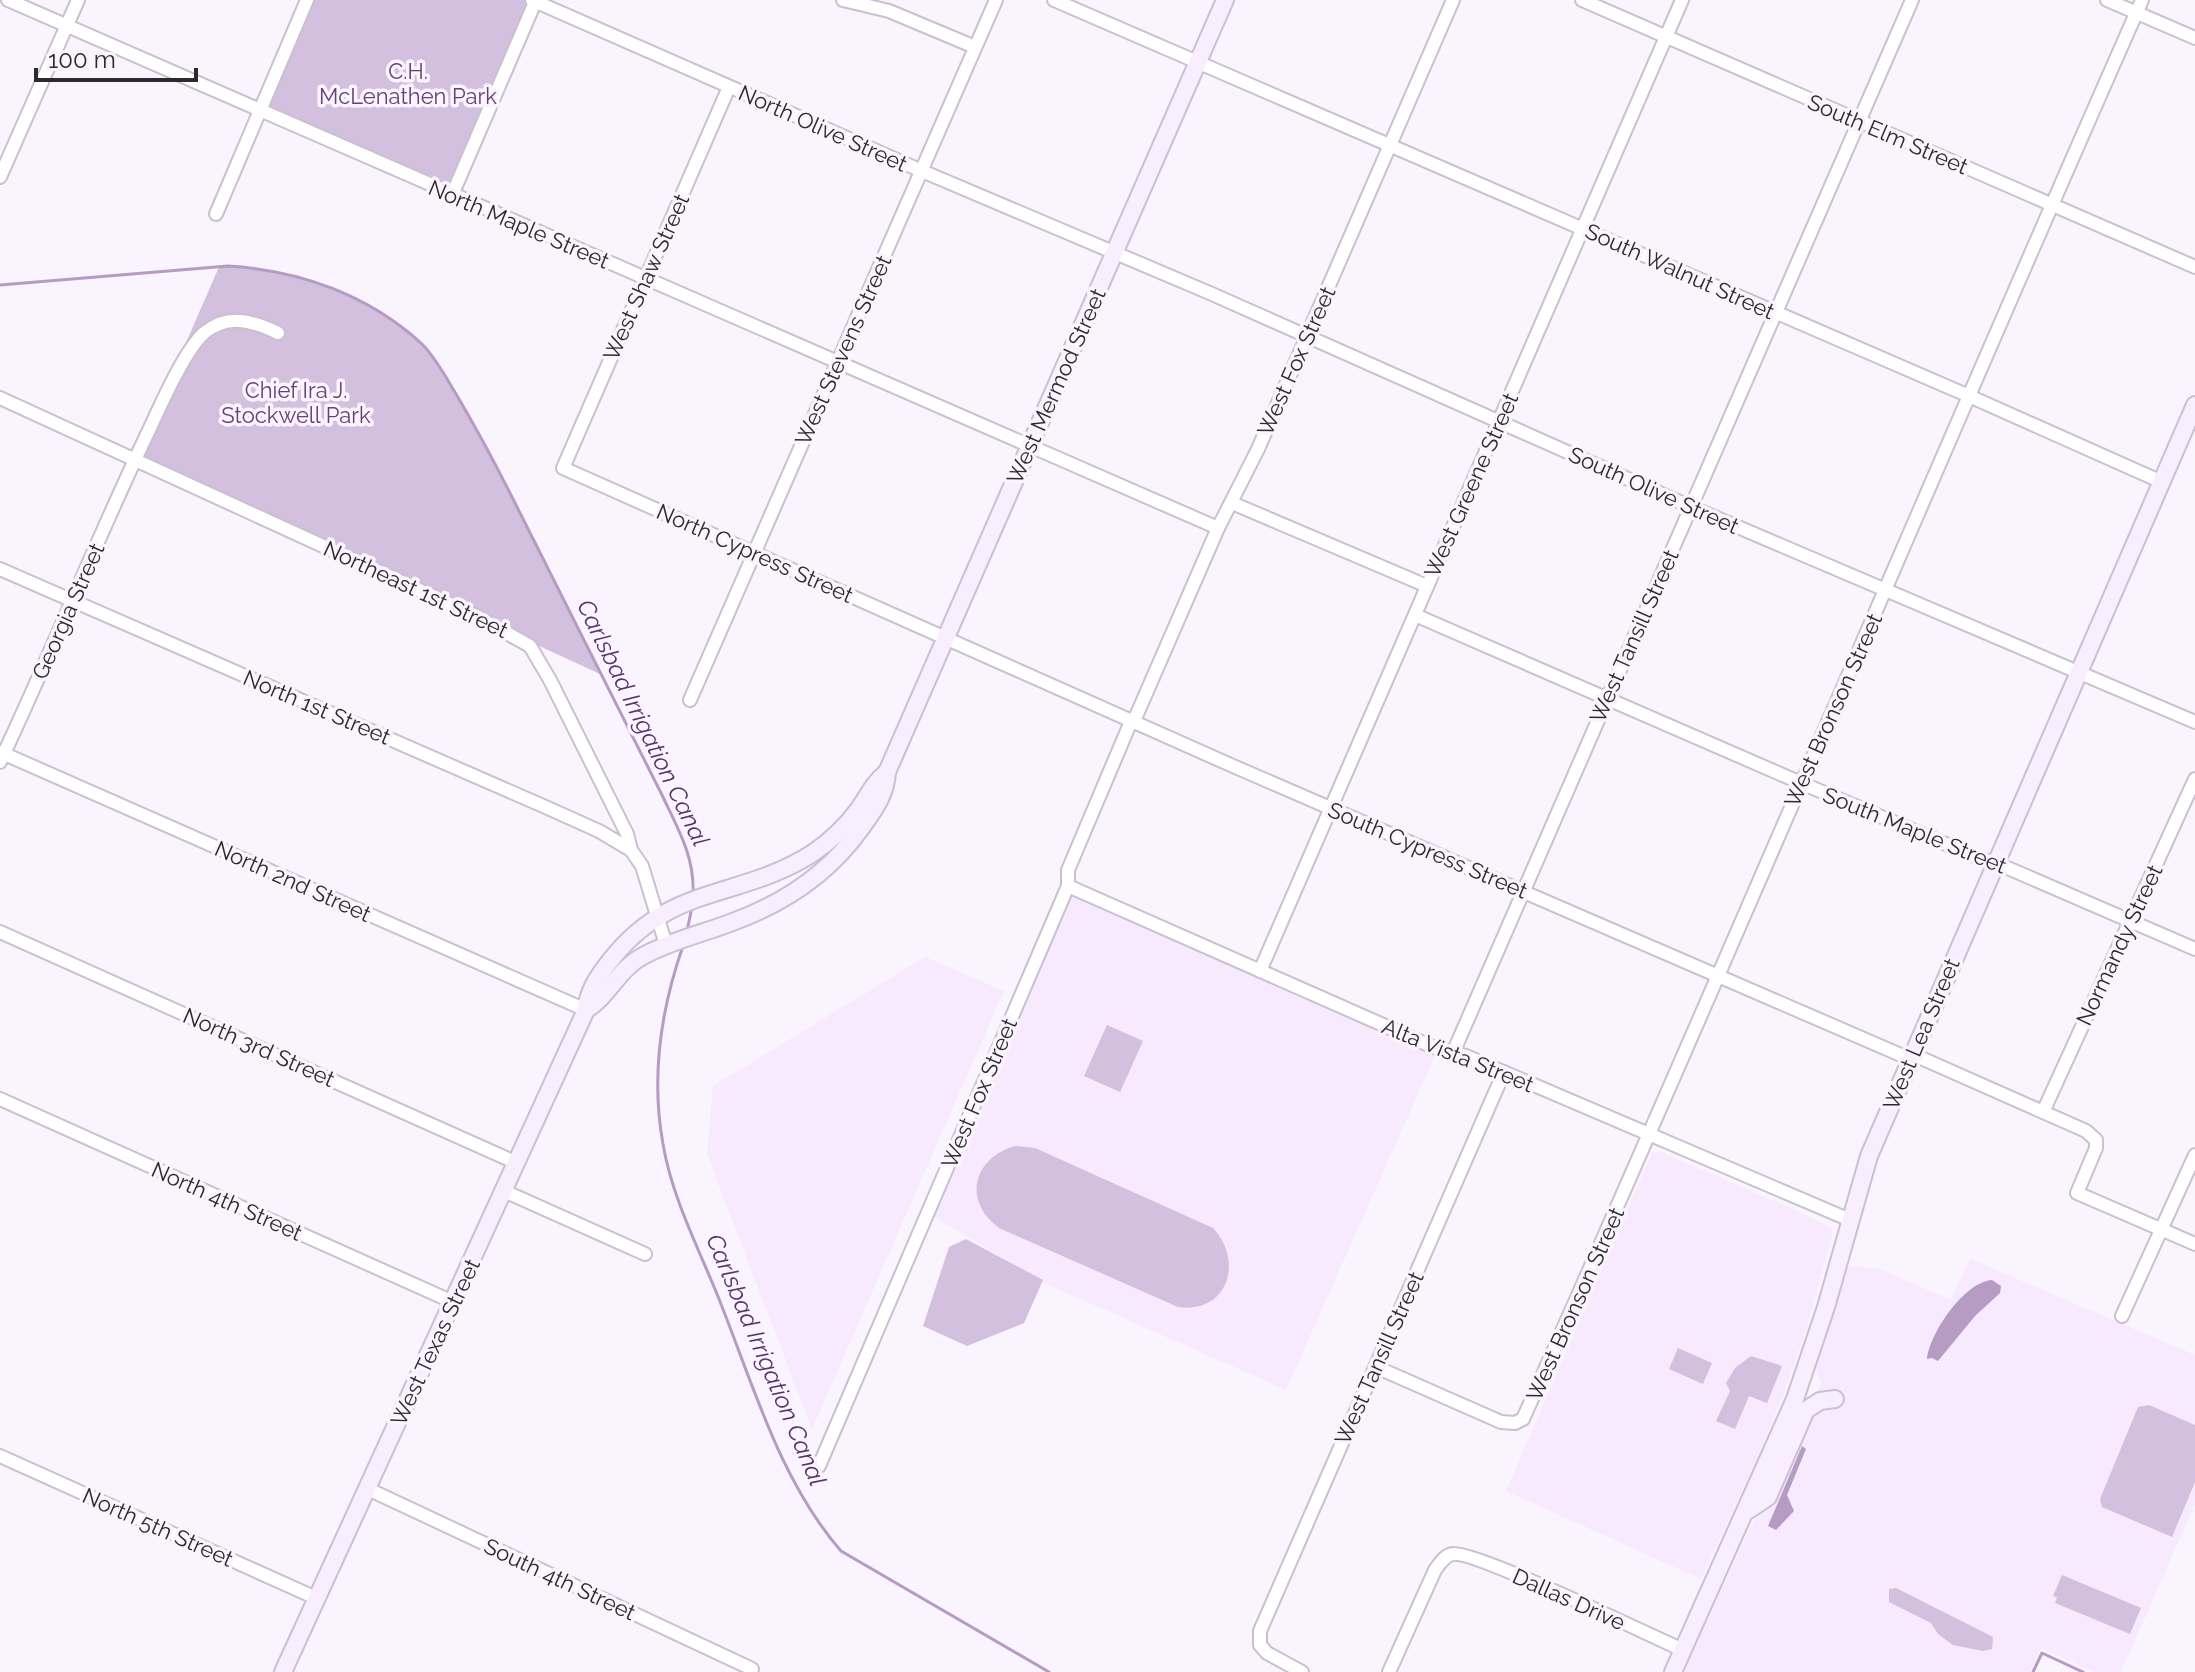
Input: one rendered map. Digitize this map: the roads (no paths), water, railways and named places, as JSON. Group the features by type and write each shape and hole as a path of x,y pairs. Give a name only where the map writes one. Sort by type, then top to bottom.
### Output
{"street":[{"name":"North Maple Street","path":"8,0 1030,447"},
{"path":"0,177 78,0"},
{"path":"216,214 307,0"},
{"path":"452,195 535,0"},
{"name":"North Olive Street","path":"535,0 1114,253"},
{"path":"843,0 889,11 975,47"},
{"name":"West Stevens Street","path":"690,700 996,0"},
{"name":"South Walnut Street","path":"1054,0 2162,482"},
{"name":"West Mermod Street","path":"887,772 1225,0"},
{"name":"West Fox Street","path":"819,1466 1068,886 1068,870 1218,528 1308,336 1453,0"},
{"name":"South Elm Street","path":"1582,0 2195,267"},
{"name":"West Greene Street","path":"1260,971 1682,0"},
{"name":"West Tansill Street","path":"1453,1053 1912,0"},
{"path":"2107,0 2139,6 2195,38"},
{"name":"West Bronson Street","path":"1376,1367 1501,1422 1515,1423 1523,1419 1649,1136 1716,975 2139,6"},
{"name":"West Shaw Street","path":"563,468 729,87"},
{"name":"South Olive Street","path":"1114,253 1691,507 2195,722"},
{"name":"Georgia Street","path":"1,756 135,459 187,359 204,333 237,320 247,320 278,333"},
{"name":"Northeast 1st Street","path":"0,398 478,617 526,643 550,680 627,834 631,850 642,866 663,913 666,945"},
{"name":"West Lea Street","path":"1673,1672 1804,1376 1869,1156 2195,405"},
{"path":"1030,447 1218,528"},
{"name":"North Cypress Street","path":"563,468 946,640"},
{"path":"1232,503 1427,586"},
{"name":"North 1st Street","path":"0,569 541,805 599,831 631,850"},
{"name":"South Maple Street","path":"1415,615 1801,783 2195,949"},
{"name":"South Cypress Street","path":"946,640 1716,975 2086,1131 2096,1140 2095,1152 2077,1193 2195,1244"},
{"name":"North 2nd Street","path":"1,756 586,1010"},
{"name":"West Texas Street","path":"283,1672 517,1163 586,1010 587,998 607,964 627,941 663,913 706,894 779,870 816,851 846,824 874,782 887,772"},
{"name":"West Texas Street","path":"586,1010 597,1003 632,962 666,945 758,911 801,889 817,877 869,818 886,788 887,772"},
{"name":"Normandy Street","path":"2043,1112 2195,779"},
{"name":"Alta Vista Street","path":"1068,886 1433,1047 1504,1072 1850,1220"},
{"name":"North 3rd Street","path":"0,932 517,1163"},
{"name":"West Tansill Street","path":"1302,1672 1267,1653 1260,1645 1260,1631 1504,1072"},
{"name":"North 4th Street","path":"0,1099 453,1302"},
{"path":"2122,1316 2195,1155"},
{"path":"504,1191 645,1254"},
{"path":"1746,1512 1768,1497 1806,1410 1820,1401 1835,1399"},
{"name":"North 5th Street","path":"0,1456 316,1598"},
{"name":"South 4th Street","path":"368,1489 752,1669"},
{"name":"Dallas Drive","path":"1389,1672 1435,1570 1454,1553 1506,1571 1683,1650"}],"waterway":[{"name":"Carlsbad Irrigation Canal","path":"0,285 228,266 255,268 332,288 379,312 422,344 442,370 488,450 662,795 688,856 693,895"},
{"name":"Carlsbad Irrigation Canal","path":"687,931 692,907"},
{"name":"Carlsbad Irrigation Canal","path":"683,946 669,994 660,1044 658,1094 663,1144 679,1204 785,1463 820,1524 841,1551 1049,1672"},
{"path":"2033,1672 2042,1653 2083,1672"}],"park label":[{"name":"C.H. McLenathen Park","path":"408,84"},
{"name":"Chief Ira J. Stockwell Park","path":"296,402"}]}
